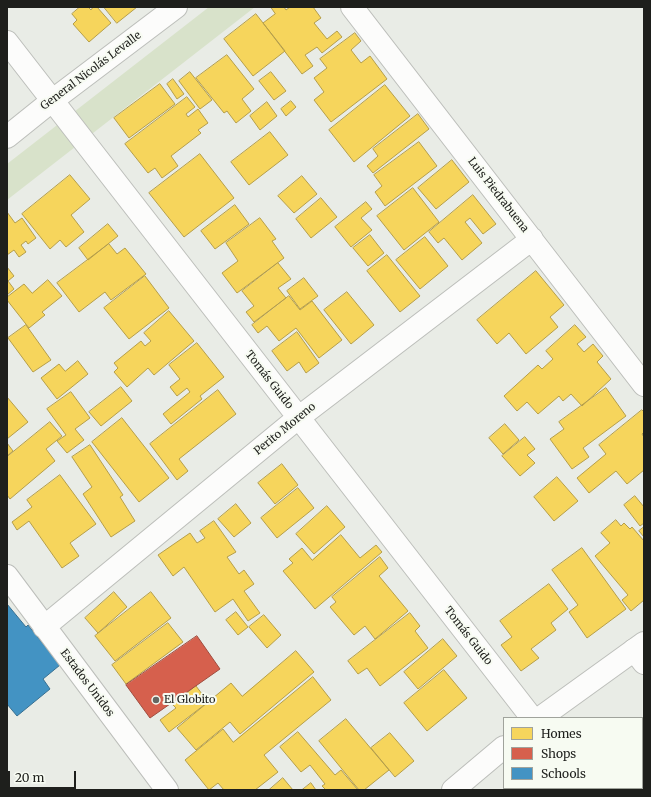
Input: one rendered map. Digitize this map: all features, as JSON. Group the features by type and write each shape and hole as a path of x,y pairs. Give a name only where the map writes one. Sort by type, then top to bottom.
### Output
{"street":[{"name":"General Nicolás Levalle","path":"7,137 52,100 176,7"},
{"name":"Luis Piedrabuena","path":"352,7 644,385"},
{"name":"Tomás Guido","path":"7,42 531,717"},
{"name":"Perito Moreno","path":"44,627 298,418 532,239"},
{"name":"Estados Unidos","path":"7,576 167,790"},
{"path":"542,717 641,652"},
{"path":"454,790 503,749"}],"green space":[{"path":"209,7 255,7 7,200 7,164"}],"building: Homes":[{"path":"80,7 88,7 91,10 93,7 97,7 111,23 89,42 73,24 77,20 72,14"},
{"path":"104,7 137,7 117,23"},
{"path":"271,7 284,7 286,10 290,7 313,7 321,18 314,23 327,39 337,31 342,37 322,53 317,47 305,55 313,66 302,74 263,23 275,14"},
{"path":"256,14 285,51 253,76 224,39"},
{"path":"355,33 361,41 351,50 361,63 370,56 387,79 331,122 314,100 324,92 314,78 327,68 320,59"},
{"path":"227,55 254,89 242,99 251,111 236,123 227,111 224,113 196,78"},
{"path":"190,72 212,100 200,109 179,81"},
{"path":"271,72 286,91 274,100 259,81"},
{"path":"173,79 184,94 177,99 167,84"},
{"path":"160,84 175,104 129,138 114,118"},
{"path":"385,85 410,116 354,162 329,130"},
{"path":"187,97 195,107 186,114 188,117 198,109 208,123 198,130 201,133 171,156 178,166 162,178 155,168 148,173 125,144"},
{"path":"291,101 296,107 286,116 281,109"},
{"path":"267,102 277,116 260,130 250,116"},
{"path":"418,114 429,129 373,173 367,166 378,156 373,149"},
{"path":"270,132 288,155 249,185 231,162"},
{"path":"419,142 437,166 385,206 375,192 382,186 374,175"},
{"path":"200,154 234,198 184,237 149,193"},
{"path":"452,160 469,182 436,209 418,188"},
{"path":"70,175 90,199 71,215 84,232 66,247 60,240 50,249 22,214"},
{"path":"302,176 317,194 294,213 278,196"},
{"path":"413,188 439,222 404,250 377,216"},
{"path":"473,195 496,224 483,234 470,218 465,222 482,243 462,260 444,238 438,243 429,232"},
{"path":"321,198 337,217 311,238 296,219"},
{"path":"366,202 372,209 361,218 372,230 351,247 335,227"},
{"path":"235,205 249,224 215,249 201,231"},
{"path":"7,212 15,223 22,218 36,238 28,244 26,241 21,245 26,252 19,257 14,250 7,255"},
{"path":"260,218 276,239 272,241 284,258 237,293 222,273 238,261 226,243"},
{"path":"108,224 118,236 88,260 79,248"},
{"path":"370,235 384,253 368,266 353,248"},
{"path":"425,237 448,266 420,289 396,260"},
{"path":"109,244 117,254 125,248 146,274 111,300 105,292 79,312 57,283"},
{"path":"387,255 420,296 400,312 367,271"},
{"path":"278,263 291,279 278,288 286,298 254,322 246,312 254,306 242,291"},
{"path":"7,267 14,276 8,281 14,289 7,295"},
{"path":"536,271 564,305 550,317 558,327 526,354 509,333 497,344 477,320"},
{"path":"145,276 169,308 129,339 104,308"},
{"path":"304,278 318,296 300,309 287,291"},
{"path":"48,280 62,296 42,312 45,315 29,328 7,300 7,297 24,284 32,293"},
{"path":"347,292 374,325 351,344 324,310"},
{"path":"289,296 300,310 312,301 342,340 319,358 296,328 279,341 267,326 258,333 252,325"},
{"path":"169,311 194,341 154,375 148,368 127,387 114,372 118,368 114,363 141,341 145,346 151,341 144,333"},
{"path":"26,325 51,360 33,372 8,338"},
{"path":"575,325 586,337 577,344 584,352 593,344 603,356 597,362 611,379 582,406 571,394 563,401 559,396 538,414 527,402 517,411 504,396 538,365 542,369 553,359 546,351"},
{"path":"297,332 319,363 306,373 299,362 287,371 272,351"},
{"path":"197,343 224,377 200,396 202,399 171,424 163,414 190,392 187,388 177,396 170,387 180,379 169,365"},
{"path":"78,361 88,374 57,399 41,378 59,364 65,371"},
{"path":"121,387 132,401 101,426 89,412"},
{"path":"606,388 626,416 583,448 589,457 572,469 550,439 564,429 559,422"},
{"path":"218,390 236,414 179,459 188,471 177,480 150,444"},
{"path":"71,392 90,418 75,429 84,440 67,453 57,441 66,435 47,409"},
{"path":"7,397 28,422 7,439"},
{"path":"642,410 644,412 644,432 642,434 644,437 644,470 627,484 616,471 589,493 577,478 606,454 599,445"},
{"path":"122,418 169,478 139,502 92,442"},
{"path":"50,422 62,436 46,449 55,461 10,499 7,495 7,457"},
{"path":"505,424 519,440 503,454 489,438"},
{"path":"525,437 535,449 527,455 535,463 520,476 502,456"},
{"path":"7,443 13,451 7,456"},
{"path":"90,445 123,495 120,497 135,521 111,537 83,494 92,487 72,457"},
{"path":"282,464 298,485 275,504 258,483"},
{"path":"60,475 96,524 70,543 79,556 62,568 29,521 17,530 12,522 32,507 27,500"},
{"path":"557,477 578,501 554,521 534,497"},
{"path":"298,488 314,508 277,538 261,518"},
{"path":"635,496 644,507 644,523 640,526 624,505"},
{"path":"236,504 251,523 234,537 218,519"},
{"path":"327,506 345,527 314,554 296,534"},
{"path":"616,520 621,526 624,523 630,529 632,527 644,541 644,600 631,611 622,600 628,595 595,556 610,543 601,533"},
{"path":"214,521 236,552 227,557 239,574 244,570 254,584 244,591 260,613 248,621 233,599 215,612 184,567 173,576 158,555 190,533 197,543 205,538 200,531"},
{"path":"644,527 644,537 639,531"},
{"path":"341,535 360,558 376,545 382,552 315,609 283,571 293,563 289,559 302,548 312,560"},
{"path":"582,548 626,609 587,638 569,612 578,605 552,570"},
{"path":"380,557 388,568 379,576 408,611 375,639 365,626 354,635 330,607 336,602 332,597"},
{"path":"549,584 568,609 551,623 556,630 531,649 539,658 521,671 501,645 512,637 500,621"},
{"path":"114,592 127,607 98,633 85,618"},
{"path":"151,592 171,618 115,661 95,636"},
{"path":"236,612 248,627 238,635 226,620"},
{"path":"410,613 420,626 415,631 428,648 380,686 367,668 358,674 348,661"},
{"path":"264,615 281,635 267,648 249,627"},
{"path":"168,623 183,642 126,684 112,665"},
{"path":"443,639 457,656 418,689 404,672"},
{"path":"296,651 314,672 240,734 230,722 196,750 177,728 231,683 242,696"},
{"path":"444,670 467,698 427,731 404,703"},
{"path":"313,677 331,700 264,755 278,772 255,790 224,790 218,783 209,790 185,760 223,729 233,742"},
{"path":"196,686 208,702 169,732 160,720 176,708 173,705"},
{"path":"346,719 389,770 364,790 359,790 319,741"},
{"path":"298,732 335,775 341,770 358,790 326,790 322,786 325,784 310,765 301,772 280,747"},
{"path":"390,733 414,761 395,777 371,748"},
{"path":"283,778 293,790 269,790"},
{"path":"311,783 316,790 302,790"},
{"path":"599,789 600,790 556,790"}],"building: Shops":[{"path":"197,636 220,669 150,718 126,685"}],"building: Schools":[{"path":"7,604 26,627 28,625 60,665 43,679 50,689 17,716 7,704"}],"place":[{"name":"El Globito","path":"156,700"}]}
